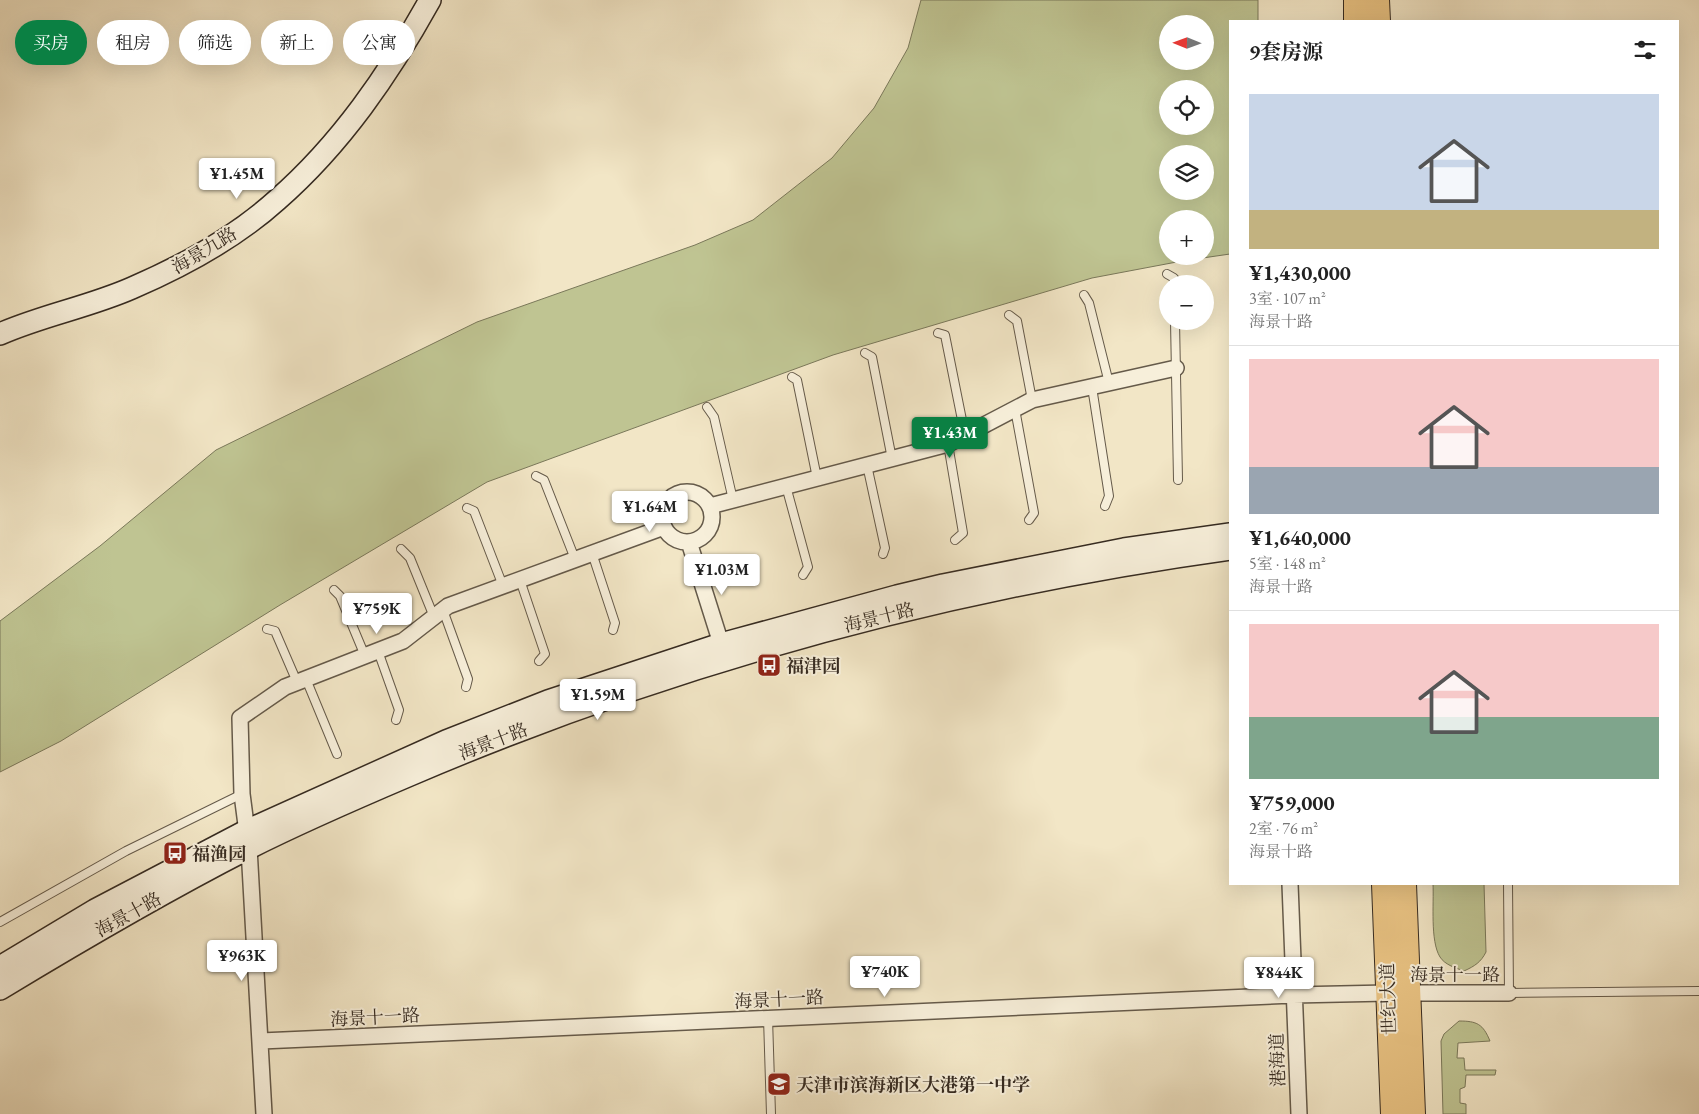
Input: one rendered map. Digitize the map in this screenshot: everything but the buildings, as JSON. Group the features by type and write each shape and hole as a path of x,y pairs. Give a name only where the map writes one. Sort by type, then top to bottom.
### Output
{"main road":[{"path":"1356,0 1356,20"},
{"path":"1377,0 1378,20"},
{"name":"世纪大道","path":"1384,885 1413,1114"},
{"name":"世纪大道","path":"1393,1114 1404,885"}],"street":[{"name":"海景九路","path":"0,326 118,285 156,269 199,246 253,210 308,161 344,119 384,64 421,0"},
{"name":"海景九路","path":"0,334 24,324 116,294 165,274 221,242 255,218 296,183 356,115 400,54 430,0"},
{"path":"710,506 948,444 1032,400 1176,368"},
{"path":"692,492 700,495 710,506 712,522 709,529 704,535 689,542 674,538 668,534 664,527 662,511 670,498 676,493 692,492"},
{"path":"264,1114 248,839 242,794 240,718 285,687 403,641 448,606 664,527"},
{"name":"海景十路","path":"0,967 146,882 248,839 372,792 480,745 819,617 943,586 1124,549 1229,534"},
{"path":"689,542 724,652"},
{"name":"海景十路","path":"724,652 837,628 971,596 1119,566 1229,549"},
{"name":"海景十路","path":"0,989 124,916 248,839"},
{"name":"港海道","path":"1290,885 1299,1114"},
{"name":"海景十一路","path":"261,1041 1294,995 1509,993"}],"lane":[{"path":"1084,295 1089,303 1108,383"},
{"path":"1009,315 1017,321 1032,400"},
{"path":"1175,330 1178,480"},
{"path":"938,333 945,335 965,435"},
{"path":"865,354 872,357 892,459"},
{"path":"792,377 797,380 818,478"},
{"path":"1092,387 1109,496 1105,506"},
{"path":"707,407 714,417 732,500"},
{"path":"1015,409 1034,513 1029,520"},
{"path":"948,444 963,533 955,540"},
{"path":"867,465 885,548 882,554"},
{"path":"536,476 544,480 575,559"},
{"path":"786,486 808,567 803,575"},
{"path":"467,508 474,511 503,586"},
{"path":"401,550 410,558 438,613 468,679 466,687"},
{"path":"592,553 615,624 613,630"},
{"path":"520,580 545,654 539,661"},
{"path":"334,590 340,596 371,653 399,710 396,720"},
{"path":"268,629 275,631 337,754"},
{"path":"0,922 126,851 242,794"},
{"path":"1508,885 1509,993 1699,991"},
{"path":"768,1018 771,1114"}],"green space":[{"path":"921,0 1258,0 1258,20 1229,20 1229,254 1214,256 1214,210 1159,210 1159,265 1161,265 1092,278 833,355 487,482 280,605 61,741 0,772 0,621 100,546 216,450 477,322 695,245 753,220 832,158 874,108 908,48"},
{"path":"1433,885 1484,885 1486,952 1477,963 1464,971 1445,962 1437,950 1433,922"},
{"path":"1459,1021 1479,1025 1485,1031 1490,1041 1458,1043 1457,1058 1464,1058 1465,1070 1496,1070 1495,1075 1466,1075 1465,1087 1460,1089 1460,1103 1466,1104 1466,1114 1443,1114 1441,1041 1444,1034"}],"place":[{"name":"福津园","path":"769,665"},
{"name":"福渔园","path":"175,853"},
{"name":"天津市滨海新区大港第一中学","path":"779,1084"}]}
